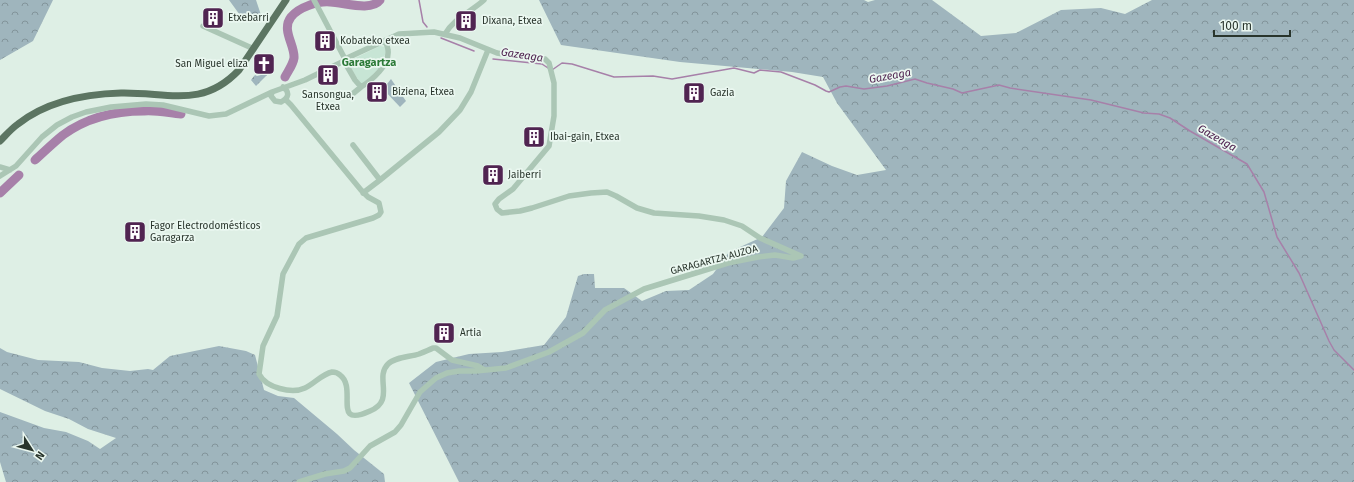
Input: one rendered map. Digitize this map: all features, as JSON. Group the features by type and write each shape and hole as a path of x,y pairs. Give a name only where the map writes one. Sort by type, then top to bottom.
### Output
{"main road":[{"path":"0,141 18,124 42,108 68,99 109,93 178,96 194,95 214,90 230,80 239,70 286,0"}],"street":[{"path":"314,0 355,80 361,87"},
{"path":"445,34 451,25 484,0"},
{"path":"203,26 254,49"},
{"name":"GARAGARTZA AUZOA","path":"283,87 345,60 399,34 434,32 445,34 497,53 545,59 548,63 554,83 554,116 549,146 513,190 499,199 495,204 497,209 502,213 532,208 569,196 607,192 636,208 654,213 699,216 724,220 742,226 760,238 801,256 793,258 775,255 758,257 728,264 644,289 605,310 583,333 562,346 506,368 483,369"},
{"path":"350,96 373,78 384,63 388,50 385,41"},
{"path":"364,193 439,132 460,110 471,92 488,50"},
{"path":"0,176 16,166 42,137 57,125 86,112 111,107 146,104 163,105 209,116 226,114 233,111 272,92 283,87 288,93 286,100 280,103 276,102 271,96 272,92"},
{"path":"286,100 364,193 379,203 381,212 379,215 306,238 299,244 283,274 276,320 266,337 261,353 259,374 264,380 275,386 283,389 299,390 306,388 331,372 338,374 346,381 347,410 351,415 358,416 376,408 381,403 384,391 383,372 386,366 394,361 436,348 452,360 474,365 483,369"},
{"path":"353,145 380,180"},
{"path":"0,167 10,170"},
{"path":"299,482 325,474 336,474 350,468 370,446 394,432 398,428 405,419 420,392 436,378 447,373 476,371 483,369"}],"green space":[{"path":"0,0 53,0 33,41 0,60"},
{"path":"229,0 256,0 261,15 245,22"},
{"path":"539,0 864,0 868,2 875,0 932,0 981,36 1016,33 1061,10 1101,8 1125,14 1152,0 1354,0 1354,482 459,482 409,383 436,362 469,354 502,352 544,345 566,317 578,276 584,274 594,274 595,288 624,288 642,301 666,291 689,290 713,274 729,252 762,237 784,208 786,181 802,152 832,166 857,175 886,170 837,103 823,77 792,72 680,62 561,45"},
{"path":"270,66 273,69 256,86 251,80 255,75 261,75"},
{"path":"391,79 406,101 400,107 383,89"},
{"path":"219,346 246,351 255,355 264,390 278,396 294,398 384,474 385,482 6,482 0,462 0,412 44,428 66,432 88,441 100,449 116,438 88,429 69,419 45,411 0,389 0,348 7,352 38,360 79,362 102,368 130,371 148,369 153,370 170,356"}],"shaded area":[{"path":"380,46 385,47 386,52 380,67 369,79 361,84 347,62"}],"waterway":[{"path":"285,77 292,66 294,58 287,27 288,22 294,13 309,5 325,2 364,6 376,4 380,0"},
{"name":"Gazeaga","path":"419,0 423,22 427,27"},
{"name":"Gazeaga","path":"441,38 474,51"},
{"name":"Gazeaga","path":"493,59 542,64 548,68"},
{"name":"Gazeaga","path":"552,70 562,63 572,64 614,77 653,76 672,79 734,68 754,73 760,70 781,72 829,92 846,86 864,89 887,86 915,79 953,89 962,93 999,85 1091,100 1144,113 1159,114 1170,118 1247,164 1264,192 1277,237 1299,273 1329,341 1334,350 1354,370"},
{"path":"35,160 63,135 91,120 112,114 133,111 158,111 181,114"},
{"path":"0,193 19,175"}],"place":[{"name":"Etxebarri","path":"213,18"},
{"name":"Dixana, Etxea","path":"466,21"},
{"name":"Kobateko etxea","path":"325,41"},
{"name":"San Miguel eliza","path":"264,64"},
{"name":"Sansongua, Etxea","path":"328,75"},
{"name":"Biziena, Etxea","path":"377,92"},
{"name":"Gazia","path":"694,93"},
{"name":"Ibai-gain, Etxea","path":"534,137"},
{"name":"Jaiberri","path":"493,175"},
{"name":"Fagor Electrodomésticos Garagarza","path":"135,232"},
{"name":"Artia","path":"444,333"}],"district":[{"name":"Garagartza","path":"369,62"}]}
